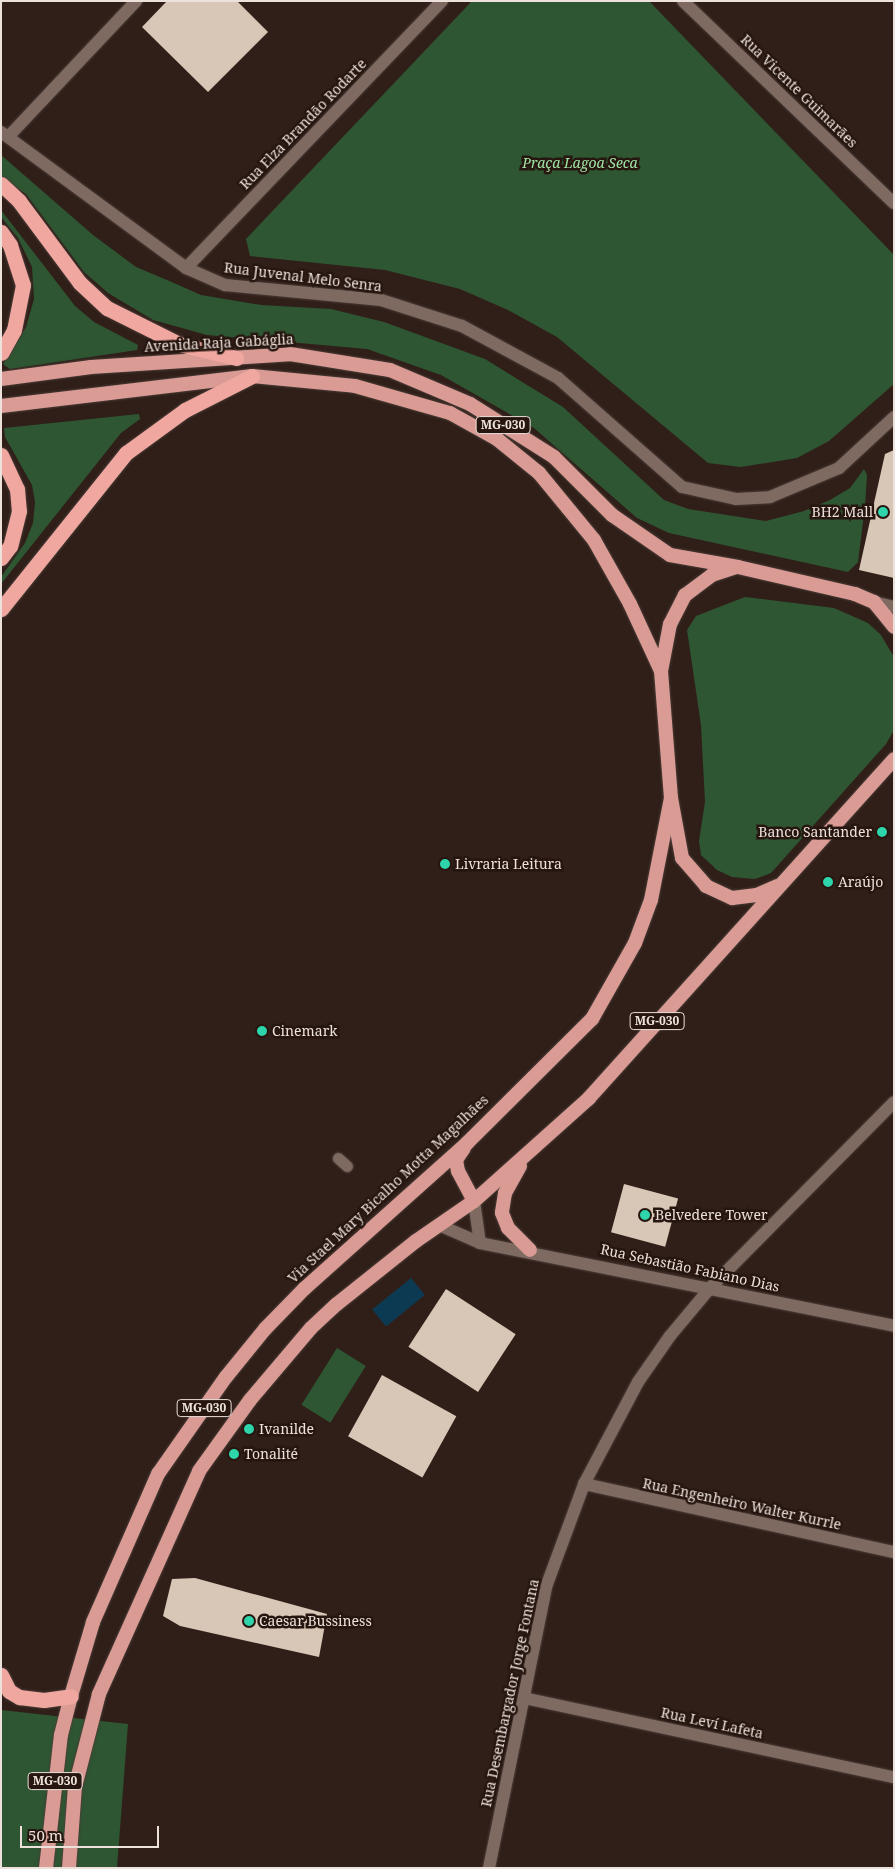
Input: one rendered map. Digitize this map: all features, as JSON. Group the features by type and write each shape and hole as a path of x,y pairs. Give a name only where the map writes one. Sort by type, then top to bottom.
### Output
{"highway":[{"path":"1,184 19,200 80,283 107,308 179,344 236,358"},
{"path":"1,232 10,244 23,285 14,330 1,353"},
{"name":"Avenida Raja Gabáglia","path":"1,379 91,367 290,354 390,370 470,404 554,457 612,515 670,555 738,566"},
{"path":"1,609 126,453 185,410 252,376"},
{"name":"MG-030","path":"1,406 252,376 355,386 450,413 497,439 540,473 594,540 630,604 661,671 671,798"},
{"path":"1,455 17,489 19,511 10,546 1,558"},
{"path":"661,671 670,624 685,594 712,575 738,566"},
{"name":"MG-030","path":"738,566 855,594 874,602"},
{"path":"874,602 894,627"},
{"name":"MG-030","path":"69,1868 75,1787 99,1694 199,1471 250,1400 311,1328 351,1292 439,1225 474,1201 589,1098 894,760"},
{"path":"671,798 682,858 706,886 732,898 757,895 783,884"},
{"name":"Via Stael Mary Bicalho Motta Magalhães","path":"71,1696 93,1622 158,1474 226,1377 265,1329 305,1288 467,1143 592,1019 635,943 651,900 671,798"},
{"path":"467,1143 456,1160 458,1171 474,1201"},
{"path":"527,1154 505,1193 502,1213 508,1228 530,1250"},
{"path":"1,1675 9,1691 19,1697 44,1700 71,1696"},
{"name":"MG-030","path":"46,1868 61,1735 71,1696"}],"street":[{"path":"5,134 136,1"},
{"name":"Rua Elza Brandão Rodarte","path":"186,268 442,1"},
{"name":"Rua Vicente Guimarães","path":"683,1 894,203"},
{"name":"Rua Juvenal Melo Senra","path":"5,134 186,268 225,285 381,300 462,326 558,378 682,488 736,499 770,496 839,468 894,418"},
{"path":"874,602 894,607"},
{"name":"Rua Desembargador Jorge Fontana","path":"489,1868 546,1587 584,1484 638,1382 670,1336 711,1287 894,1102"},
{"path":"474,1201 480,1243"},
{"name":"Rua Sebastião Fabiano Dias","path":"439,1225 480,1243 530,1250 894,1326"},
{"name":"Rua Engenheiro Walter Kurrle","path":"584,1484 894,1552"},
{"name":"Rua Leví Lafeta","path":"524,1698 894,1777"}],"green space":[{"name":"Praça Lagoa Seca","path":"472,1 649,1 894,255 894,384 829,441 797,458 741,467 708,463 557,337 508,310 460,289 385,270 250,256 246,239"},
{"path":"1,155 93,235 136,267 201,295 261,305 331,309 384,322 485,359 563,407 664,500 688,509 766,521 804,511 830,500 850,488 864,469 867,475 865,506 858,562 848,572 669,533 637,518 534,428 441,375 367,349 207,335 153,320 108,293 84,272 26,194 1,177"},
{"path":"1,210 75,306 94,322 138,345 137,350 10,369 3,364 26,327 34,299 32,267 18,238 1,217"},
{"path":"139,414 140,419 121,433 1,584 1,577 25,543 33,523 35,502 32,485 5,437 4,428"},
{"path":"745,597 834,608 868,623 881,635 894,657 894,730 886,744 771,873 755,879 732,877 717,870 701,855 699,841 705,802 701,725 687,630 696,616"},
{"path":"337,1348 366,1366 330,1423 301,1405"},
{"path":"1,1710 128,1724 117,1868 1,1868"}],"water":[{"path":"411,1278 425,1295 386,1327 372,1309"}],"building":[{"path":"167,1 237,1 268,32 208,92 142,27"},
{"name":"BH2 Mall","path":"894,450 894,578 859,570 885,454"},
{"name":"Belvedere Tower","path":"624,1184 678,1198 665,1247 611,1232"},
{"path":"446,1289 516,1334 478,1392 408,1347"},
{"path":"382,1375 456,1416 422,1477 348,1436"},
{"name":"Caesar Bussiness","path":"195,1578 327,1614 319,1657 180,1626 163,1616 172,1579"}],"place":[{"name":"BH2 Mall","path":"883,512"},
{"name":"Banco Santander","path":"882,832"},
{"name":"Livraria Leitura","path":"445,864"},
{"name":"Araújo","path":"828,882"},
{"name":"Cinemark","path":"262,1031"},
{"name":"Belvedere Tower","path":"645,1215"},
{"name":"Ivanilde","path":"249,1429"},
{"name":"Tonalité","path":"234,1454"},
{"name":"Caesar Bussiness","path":"249,1621"}]}
